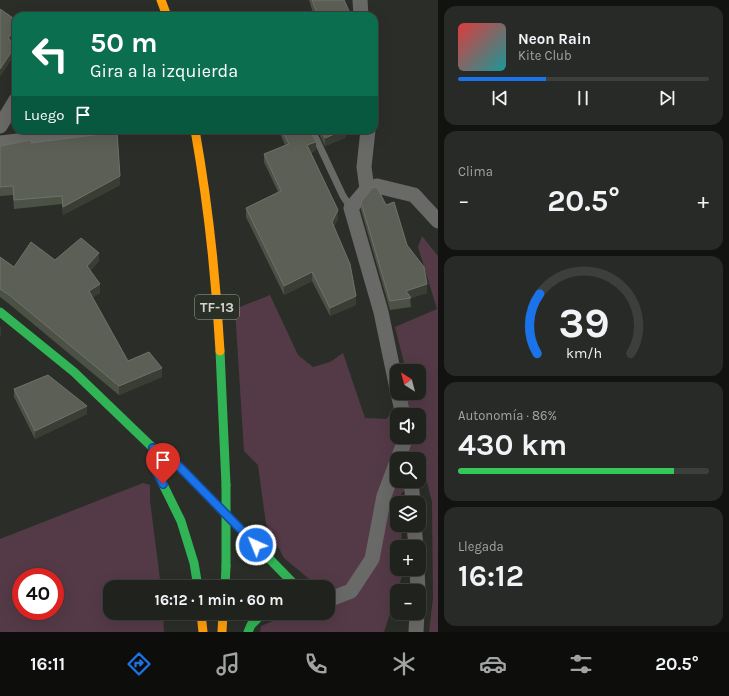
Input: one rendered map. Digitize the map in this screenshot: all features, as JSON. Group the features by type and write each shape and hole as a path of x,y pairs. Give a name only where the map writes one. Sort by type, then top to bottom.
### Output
{"main road":[{"path":"161,0 166,12"},
{"name":"TF-13","path":"196,134 202,170 218,314 226,485 225,580"},
{"path":"0,312 74,372 153,448 166,453 286,580"},
{"path":"153,448 155,468 181,521 194,563 197,580"},
{"path":"202,620 203,632"},
{"path":"222,632 223,620"},
{"path":"248,632 251,625 256,620"}],"street":[{"path":"360,0 361,12"},
{"path":"0,126 12,106"},
{"path":"0,143 76,134"},
{"path":"367,189 364,167 368,134"},
{"path":"392,364 381,312 352,208 367,189 377,186 414,195 438,221"},
{"path":"335,597 351,591 372,559 384,496 390,479"},
{"path":"416,632 417,620"}],"lane":[{"path":"314,134 343,196 352,208"}],"shaded area":[{"path":"422,236 438,256 438,632 429,632 433,598 432,502 426,478 426,452 390,452 390,488 407,488 401,496 390,496 390,532 401,532 402,540 390,540 390,576 402,576 399,584 390,584 390,613 384,632 260,632 261,626 275,620 335,620 335,580 310,580 284,558 266,524 258,465 244,451 235,309 270,295 298,355 313,367 330,362 343,353 365,418 386,419 390,415 390,444 426,444 426,408 397,408 405,400 426,400 426,364 404,364 395,327 437,309 418,247"},
{"path":"143,483 150,485 150,501 160,580 103,580 103,620 163,620 164,632 0,632 0,539"}],"building":[{"path":"312,0 344,0 349,11 347,12 316,12"},
{"path":"0,9 12,17 12,32 8,39 12,41 12,51 0,69"},
{"path":"101,134 117,134 120,176 63,207 62,196 14,200 13,186 0,187 0,146 31,140 31,143"},
{"path":"284,134 312,134 316,142 307,145 338,210 332,222 350,264 356,296 330,308 312,272 284,286 246,208 281,191 264,154 289,144"},
{"path":"323,134 334,134 325,138"},
{"path":"377,187 386,205 394,202 407,245 424,267 427,284 406,291 411,298 390,301 361,202 372,188"},
{"path":"81,238 99,253 87,266 100,284 89,291 128,361 149,352 162,368 119,386 0,289 0,257 14,267 31,242 55,260"},
{"path":"48,375 87,406 35,431 14,389"}],"traffic: fast":[{"path":"0,312 74,372 153,448 166,453 290,580"},
{"path":"220,351 226,485"},
{"path":"153,448 155,468 181,521 194,563 197,580"},
{"path":"226,485 226,566"},
{"path":"225,580 226,566"},
{"path":"248,632 251,625 256,620"}],"traffic: slow":[{"path":"161,0 166,12"},
{"path":"196,134 211,240 220,351"},
{"path":"202,620 203,632"},
{"path":"222,632 223,620"}],"route":[{"path":"163,484 155,468 153,448 166,453 256,545"}]}
